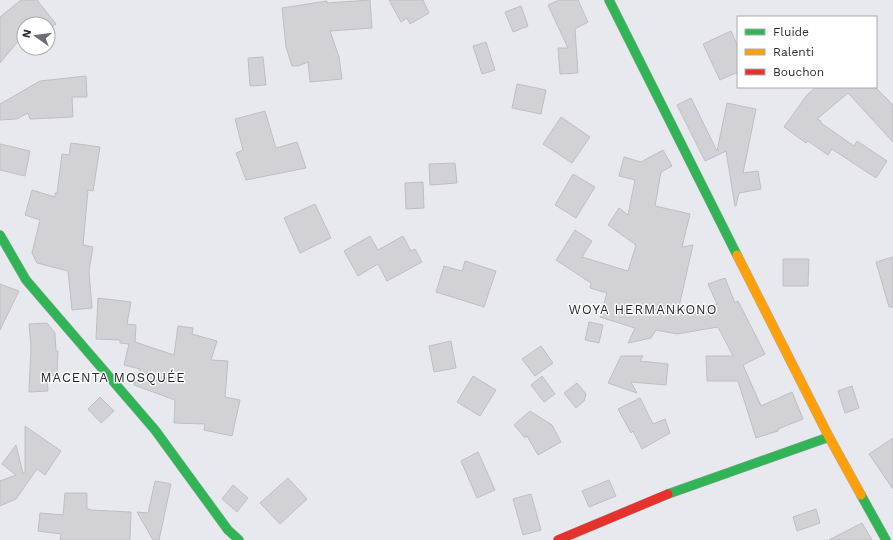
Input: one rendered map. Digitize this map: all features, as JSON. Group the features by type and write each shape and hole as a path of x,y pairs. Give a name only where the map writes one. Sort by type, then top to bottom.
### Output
{"street":[{"path":"609,0 829,437 886,540"},
{"path":"0,235 26,280 155,430 228,530 239,540"},
{"path":"558,540 652,500 829,437"}],"building":[{"path":"21,0 37,0 50,16 16,16 16,44 0,63 0,17"},
{"path":"370,0 372,28 330,31 339,57 342,79 310,82 308,62 298,66 292,66 286,47 282,8 327,1 327,3"},
{"path":"389,0 423,0 429,13 410,24 407,18 401,22"},
{"path":"559,0 578,0 588,22 575,29 578,73 560,74 558,48 568,48 548,5"},
{"path":"521,6 528,26 513,32 505,12"},
{"path":"731,31 737,45 737,72 720,80 703,44"},
{"path":"486,42 495,70 482,74 473,46"},
{"path":"263,57 266,85 250,86 248,58"},
{"path":"86,76 87,97 72,97 73,117 30,119 28,113 17,119 0,120 0,104 40,81"},
{"path":"517,84 546,90 541,114 512,108"},
{"path":"815,88 876,88 893,105 893,142 848,93 817,119 854,146 857,141 887,161 876,178 832,149 828,155 808,141 806,143 784,127 807,95"},
{"path":"691,98 717,151 727,103 756,109 743,173 758,171 761,189 739,193 736,206 726,151 705,161 677,105"},
{"path":"265,111 276,148 297,142 306,168 246,180 236,153 243,150 235,119"},
{"path":"561,117 590,137 572,163 543,144"},
{"path":"71,143 100,147 93,191 88,190 83,245 93,247 89,271 92,308 72,310 68,271 37,263 32,253 40,220 25,215 32,190 55,197 55,193 57,193 62,154 69,155"},
{"path":"0,144 30,151 25,176 0,170"},
{"path":"663,150 672,166 661,172 655,206 690,214 682,247 693,245 678,311 717,304 708,284 725,278 735,303 738,301 765,354 743,365 761,406 792,392 803,419 778,429 778,431 756,438 738,381 707,381 706,356 733,356 718,327 677,334 656,330 651,338 628,343 635,328 600,317 607,293 590,288 591,283 556,260 575,230 592,241 582,257 628,271 636,245 608,225 619,208 628,215 635,180 619,176 624,157 641,162"},
{"path":"455,163 457,183 430,185 429,164"},
{"path":"573,174 595,187 576,218 555,205"},
{"path":"423,182 424,208 406,209 405,183"},
{"path":"315,204 331,238 300,253 284,218"},
{"path":"370,236 378,250 403,236 411,251 415,249 422,262 387,281 378,264 358,276 344,251"},
{"path":"893,257 893,307 889,307 876,262"},
{"path":"783,259 809,259 808,286 783,286"},
{"path":"465,261 496,271 484,307 436,292 444,266 462,271"},
{"path":"0,284 19,291 0,330"},
{"path":"98,298 131,302 127,324 136,325 135,342 174,355 178,326 193,328 192,334 217,341 211,360 228,361 225,397 240,400 232,436 204,430 205,424 174,423 175,400 134,385 140,369 124,365 129,344 120,343 120,340 96,339"},
{"path":"589,322 603,325 599,343 585,340"},
{"path":"47,323 55,333 56,351 58,351 57,376 47,375 48,391 29,392 31,347 29,324"},
{"path":"451,341 456,368 434,372 429,346"},
{"path":"541,346 553,363 535,376 522,359"},
{"path":"621,356 643,356 640,361 668,364 666,385 631,382 637,393 608,383"},
{"path":"473,376 496,390 480,416 457,402"},
{"path":"542,376 555,394 544,402 531,385"},
{"path":"577,383 586,394 584,401 576,408 564,393"},
{"path":"852,386 859,408 845,413 838,391"},
{"path":"100,397 114,411 101,423 88,409"},
{"path":"640,398 653,424 665,419 670,433 642,449 633,431 631,433 618,409"},
{"path":"530,411 552,425 561,442 538,455 527,436 525,438 514,425"},
{"path":"25,426 61,451 45,475 37,469 16,499 0,506 0,481 16,475 2,464 16,445 23,473 25,473"},
{"path":"893,438 893,489 869,454"},
{"path":"478,452 495,490 477,498 461,461"},
{"path":"288,478 307,499 280,524 260,503"},
{"path":"609,480 616,496 589,507 582,491"},
{"path":"155,481 171,484 159,540 153,540 137,512 148,513"},
{"path":"233,485 248,498 237,512 222,499"},
{"path":"65,493 87,493 87,509 90,510 131,512 130,540 60,540 61,534 38,531 40,513 63,515"},
{"path":"531,494 541,530 523,535 513,499"},
{"path":"816,509 820,523 797,531 793,517"},
{"path":"862,523 872,540 829,540"}],"traffic: fast":[{"path":"609,0 737,255"},
{"path":"0,235 26,280 155,430 228,530 239,540"},
{"path":"668,494 829,437"},
{"path":"861,495 886,540"}],"traffic: slow":[{"path":"737,255 829,437 861,495"}],"traffic: jam":[{"path":"558,540 668,494"}],"district":[{"name":"WOYA HERMANKONO","path":"643,309"},
{"name":"MACENTA MOSQUÉE","path":"113,377"}]}
